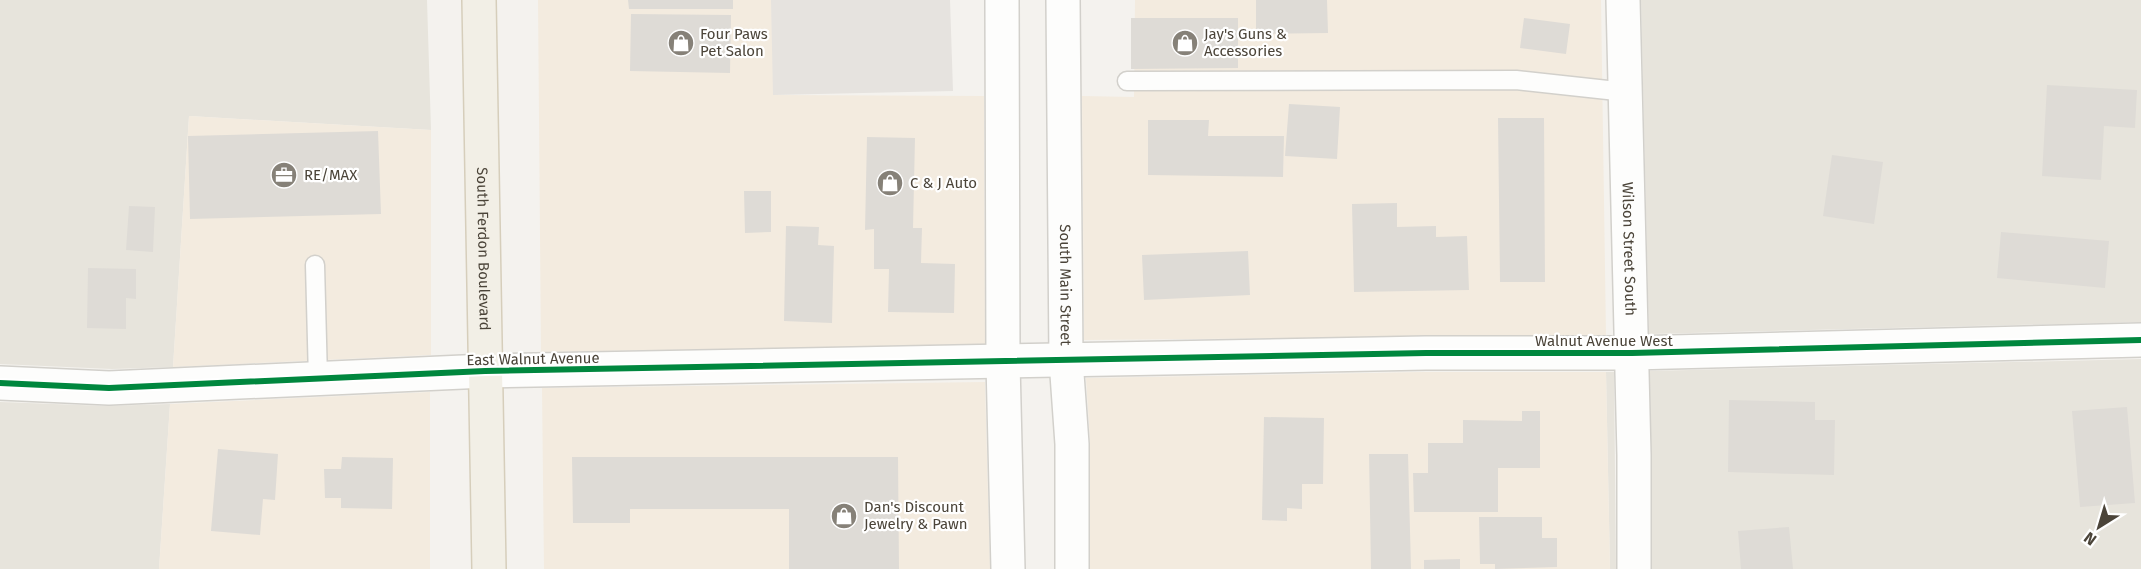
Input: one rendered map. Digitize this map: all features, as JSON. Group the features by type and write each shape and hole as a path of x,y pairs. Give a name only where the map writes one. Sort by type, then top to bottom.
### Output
{"main road":[{"name":"South Ferdon Boulevard","path":"479,0 489,569"}],"street":[{"path":"1002,0 1003,363 1008,569"},
{"name":"South Main Street","path":"1063,0 1066,360 1072,444 1072,569"},
{"name":"Wilson Street South","path":"1623,0 1632,353 1634,569"},
{"name":"Walnut Avenue West","path":"1066,360 1426,353 1632,353 2141,340"},
{"name":"East Walnut Avenue","path":"0,383 109,388 485,371 1003,363 1066,360"}],"lane":[{"path":"1127,81 1515,80 1626,92"},
{"path":"315,265 318,379"}],"shaded area":[{"path":"0,0 427,0 431,130 189,116 173,367 112,369 0,364"},
{"path":"538,0 778,0 778,95 984,96 985,345 541,352"},
{"path":"771,0 950,0 953,91 773,95"},
{"path":"1135,0 1601,0 1606,335 1084,340 1082,96 1134,97"},
{"path":"1641,0 2141,0 2141,322 1649,334"},
{"path":"189,116 431,130 431,355 173,367"},
{"path":"2141,359 2141,569 1651,569 1650,371"},
{"path":"1424,372 1606,372 1610,569 1090,569 1090,441 1086,378"},
{"path":"1606,372 1614,372 1616,569 1610,569"},
{"path":"985,382 990,569 544,569 542,388"},
{"path":"430,392 430,569 159,569 170,404"},
{"path":"0,402 106,406 170,404 159,569 0,569"}],"building":[{"path":"628,0 733,0 733,9 629,9"},
{"path":"1256,0 1327,0 1328,33 1256,34"},
{"name":"Four Paws Pet Salon","path":"631,14 731,15 730,73 630,71"},
{"name":"Jay's Guns & Accessories","path":"1131,18 1238,18 1238,68 1131,69"},
{"path":"1524,18 1570,24 1566,54 1520,48"},
{"path":"2047,85 2137,90 2135,128 2104,126 2101,180 2042,176"},
{"path":"1289,104 1340,107 1337,159 1285,156"},
{"path":"1498,118 1544,118 1545,282 1500,282"},
{"path":"1148,120 1209,120 1208,136 1284,136 1283,177 1148,175"},
{"name":"RE/MAX","path":"378,131 381,214 190,219 188,136"},
{"name":"C & J Auto","path":"867,137 915,138 913,228 922,228 921,263 955,264 954,313 888,312 889,269 874,269 874,229 865,230"},
{"path":"1832,155 1883,162 1874,224 1823,216"},
{"path":"744,191 771,191 771,232 745,233"},
{"path":"1397,203 1397,227 1436,226 1436,237 1467,236 1469,290 1354,292 1352,204"},
{"path":"129,206 155,207 153,252 126,250"},
{"path":"786,226 819,227 818,245 834,246 832,323 784,321"},
{"path":"2001,232 2109,241 2105,288 1997,278"},
{"path":"1248,251 1250,295 1144,300 1142,255"},
{"path":"88,268 136,269 136,299 126,298 126,329 87,328"},
{"path":"1729,400 1815,402 1815,420 1835,420 1834,475 1728,472"},
{"path":"2127,407 2135,503 2080,507 2072,411"},
{"path":"1522,411 1540,411 1540,468 1498,468 1498,512 1414,512 1413,473 1428,473 1428,443 1463,443 1463,420 1522,421"},
{"path":"1264,417 1324,418 1323,484 1302,484 1302,509 1287,508 1287,521 1262,520"},
{"path":"218,449 278,454 275,500 263,499 260,535 211,531"},
{"path":"1369,454 1408,454 1411,569 1371,569"},
{"path":"342,457 393,458 392,509 341,508 341,498 325,498 324,469 341,469"},
{"name":"Dan's Discount Jewelry & Pawn","path":"572,457 898,457 899,569 789,569 789,509 630,509 630,523 573,523"},
{"path":"1479,517 1542,517 1542,538 1557,538 1557,567 1495,569 1495,564 1480,564"},
{"path":"1789,527 1793,569 1741,569 1738,531"},
{"path":"1460,559 1460,569 1424,569 1424,560"}],"cycle path":[{"path":"0,383 109,388 485,371 1426,353 1632,353 2141,340"}],"place":[{"name":"Four Paws Pet Salon","path":"681,43"},
{"name":"Jay's Guns & Accessories","path":"1185,43"},
{"name":"RE/MAX","path":"284,175"},
{"name":"C & J Auto","path":"890,183"},
{"name":"Dan's Discount Jewelry & Pawn","path":"844,516"}]}
